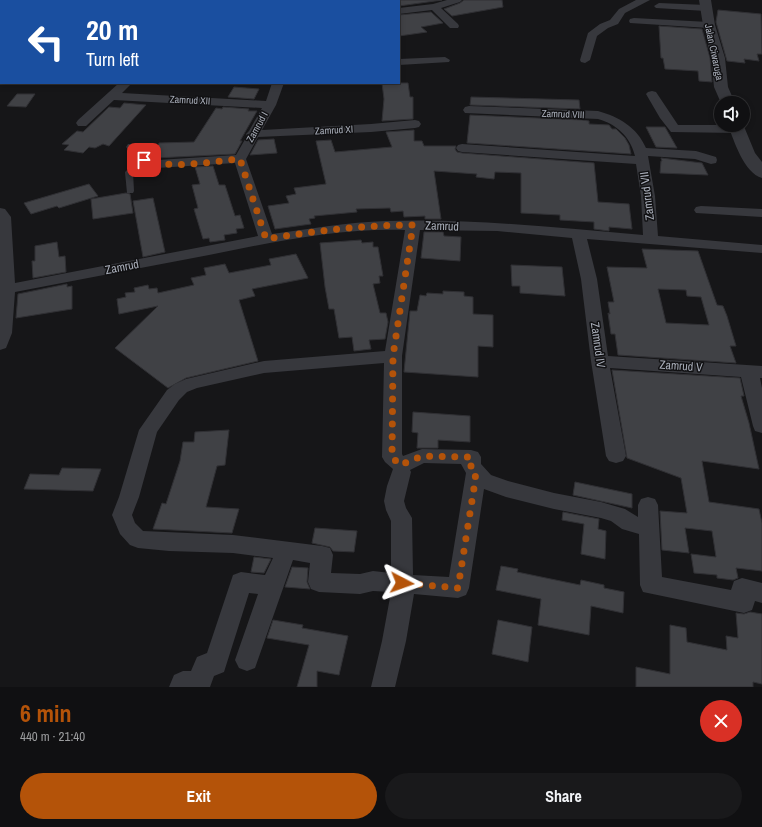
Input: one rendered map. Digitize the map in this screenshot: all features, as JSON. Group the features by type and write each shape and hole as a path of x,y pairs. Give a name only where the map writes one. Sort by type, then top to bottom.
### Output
{"street":[{"path":"400,11 434,7 457,0"},
{"path":"585,60 592,35 604,26 614,22 622,11 631,5 645,0"},
{"path":"659,6 705,4"},
{"name":"Jalan Ciwaruga","path":"705,4 718,58 721,87 725,96"},
{"path":"434,7 454,26"},
{"path":"634,21 709,25"},
{"path":"400,62 445,60"},
{"path":"82,123 125,84"},
{"name":"Zamrud I","path":"240,159 252,134 270,105 278,84"},
{"path":"652,94 663,110 671,127 675,129 714,128"},
{"name":"Zamrud XII","path":"111,96 270,105"},
{"name":"Zamrud VIII","path":"469,110 598,115 608,117 624,126 636,140 641,156"},
{"name":"Zamrud XI","path":"252,134 355,129 415,124"},
{"path":"739,132 747,154 762,172"},
{"path":"132,147 144,160 158,164 240,159 266,239"},
{"path":"462,148 641,156 696,155 711,160"},
{"name":"Zamrud VII","path":"641,156 649,203 651,240"},
{"path":"701,210 762,213"},
{"path":"0,212 4,217 7,289 4,333 0,344"},
{"name":"Zamrud","path":"7,289 266,239 338,229 386,225 497,227 762,249"},
{"path":"413,225 393,356 392,457 394,461 400,465 422,456 471,457 471,466 484,481 506,489 554,501 601,510 618,515 629,524 648,528"},
{"name":"Zamrud IV","path":"579,234 589,279 600,361 616,456"},
{"path":"393,356 264,368 192,383 181,388 173,395 148,430 129,497 122,516 127,528 138,539 169,542 233,544 288,550 322,556 319,582 360,584 373,581 458,588 476,471"},
{"name":"Zamrud V","path":"600,361 755,371"},
{"path":"755,371 762,426"},
{"path":"383,687 394,641 402,583 402,518 396,510 395,502 397,484 401,472"},
{"path":"648,505 651,585 744,603 742,588 762,593"},
{"path":"247,660 273,586 288,550"},
{"path":"182,687 183,683 199,684 206,665 216,664 241,582 273,586"}],"lane":[{"path":"130,191 129,172 134,166 144,160"}],"building":[{"path":"400,0 442,0 400,6"},
{"path":"464,0 502,0 503,7 452,16 444,9"},
{"path":"718,10 761,14 762,54 757,54 759,61 744,59 745,63 727,61 716,22"},
{"path":"431,12 443,23 421,27 427,32 400,36 400,15"},
{"path":"659,26 702,29 710,58 712,82 699,81 698,71 665,69 663,58 661,58"},
{"path":"408,83 410,97 413,97 413,119 382,121 384,99 382,84"},
{"path":"234,87 259,89 254,99 228,97"},
{"path":"17,94 35,94 26,107 7,106"},
{"path":"471,97 579,100 580,109 470,105"},
{"path":"124,103 146,105 109,146 103,144 95,148 89,147 83,153 64,150 69,145 62,144 77,131 83,132 109,107 120,108"},
{"path":"223,107 257,111 240,141 242,141 235,154 155,158 159,143 194,142 216,108 222,109"},
{"path":"470,115 582,120 589,121 589,124 609,125 612,129 616,129 625,138 629,145 631,154 467,143"},
{"path":"646,127 665,127 677,148 656,147"},
{"path":"414,130 414,141 422,141 424,146 456,146 455,149 457,152 462,153 594,163 598,202 629,204 632,229 609,227 609,231 594,229 594,222 560,220 560,215 521,213 521,173 495,172 494,179 476,177 477,174 434,171 441,219 425,219 425,216 404,217 403,211 391,212 390,208 356,209 357,212 314,216 315,218 309,219 311,224 275,229 268,206 289,203 286,196 296,194 294,188 326,184 316,141 331,140 335,152 392,147 386,132"},
{"path":"274,139 277,153 250,155 258,140"},
{"path":"661,158 702,163 708,175 660,173"},
{"path":"213,166 219,185 225,185 235,216 240,215 244,228 236,229 237,233 224,235 225,240 210,242 209,238 203,239 194,209 198,208 192,185 200,184 195,167"},
{"path":"89,184 98,196 59,208 57,206 31,214 24,203"},
{"path":"126,193 130,194 133,213 93,219 91,199"},
{"path":"153,198 165,252 143,257 133,201"},
{"path":"424,232 443,232 444,236 461,237 460,261 421,258"},
{"path":"361,240 362,243 373,242 373,247 378,247 383,276 379,276 380,283 373,284 380,313 386,313 388,322 385,339 369,340 371,349 354,351 352,337 339,338 334,309 329,309 320,243"},
{"path":"57,242 59,257 65,256 66,272 33,278 32,261 35,261 35,246"},
{"path":"642,249 698,251 717,305 723,306 727,316 736,346 730,346 736,363 618,355 615,334 611,334 608,313 610,314 608,302 614,302 607,267 647,268","holes":["658,289 686,290 687,296 701,297 709,325 666,323"]},
{"path":"296,254 308,278 252,289 255,296 239,300 258,361 186,378 168,388 115,348 158,306 119,314 117,299 126,297 125,293 135,292 134,288 148,285 149,289 157,288 158,293 194,285 191,278 206,275 204,268 225,264 229,273 271,265 269,259"},
{"path":"511,265 562,267 565,296 520,293 520,286 512,286"},
{"path":"67,284 67,287 72,286 72,309 16,318 18,294"},
{"path":"443,291 464,292 464,296 473,297 473,314 493,315 493,347 478,346 478,377 404,372 410,311 417,311 420,295 426,296 427,293 443,294"},
{"path":"612,370 740,378 744,396 741,396 749,423 759,469 702,461 709,502 759,509 762,523 762,571 736,568 738,578 733,580 717,578 717,575 694,573 691,554 716,557 712,531 685,528 689,553 662,550 660,511 687,513 681,478 627,458"},
{"path":"413,412 470,416 470,442 438,440 438,448 417,448 418,433 412,432"},
{"path":"229,430 225,465 217,466 206,507 239,509 232,533 153,529 162,503 166,504 180,461 183,442 194,442 195,432"},
{"path":"62,468 101,469 93,491 24,489 30,474 59,475"},
{"path":"575,482 632,494 632,508 573,495"},
{"path":"563,512 599,519 598,529 606,531 605,559 581,554 584,524 562,520"},
{"path":"315,528 357,531 354,552 333,551 330,547 312,543"},
{"path":"254,557 271,559 264,573 251,572"},
{"path":"501,566 518,569 517,572 580,585 581,580 604,585 604,588 624,592 623,613 591,606 589,635 538,625 541,599 496,590"},
{"path":"292,567 308,568 307,582 310,589 285,587"},
{"path":"750,612 762,614 762,684 753,682 753,687 636,687 636,667 670,674 670,625 686,628 687,642 727,650 726,636 738,638 736,613 744,614"},
{"path":"273,620 303,625 302,628 348,636 339,675 317,671 317,687 297,687 309,645 267,638"},
{"path":"498,620 532,627 528,662 492,654"}],"route":[{"path":"144,160 158,164 174,164 240,159 266,239 338,229 386,225 413,225 393,356 392,457 394,461 400,465 422,456 471,457 471,466 476,471 458,588 402,583"}]}
